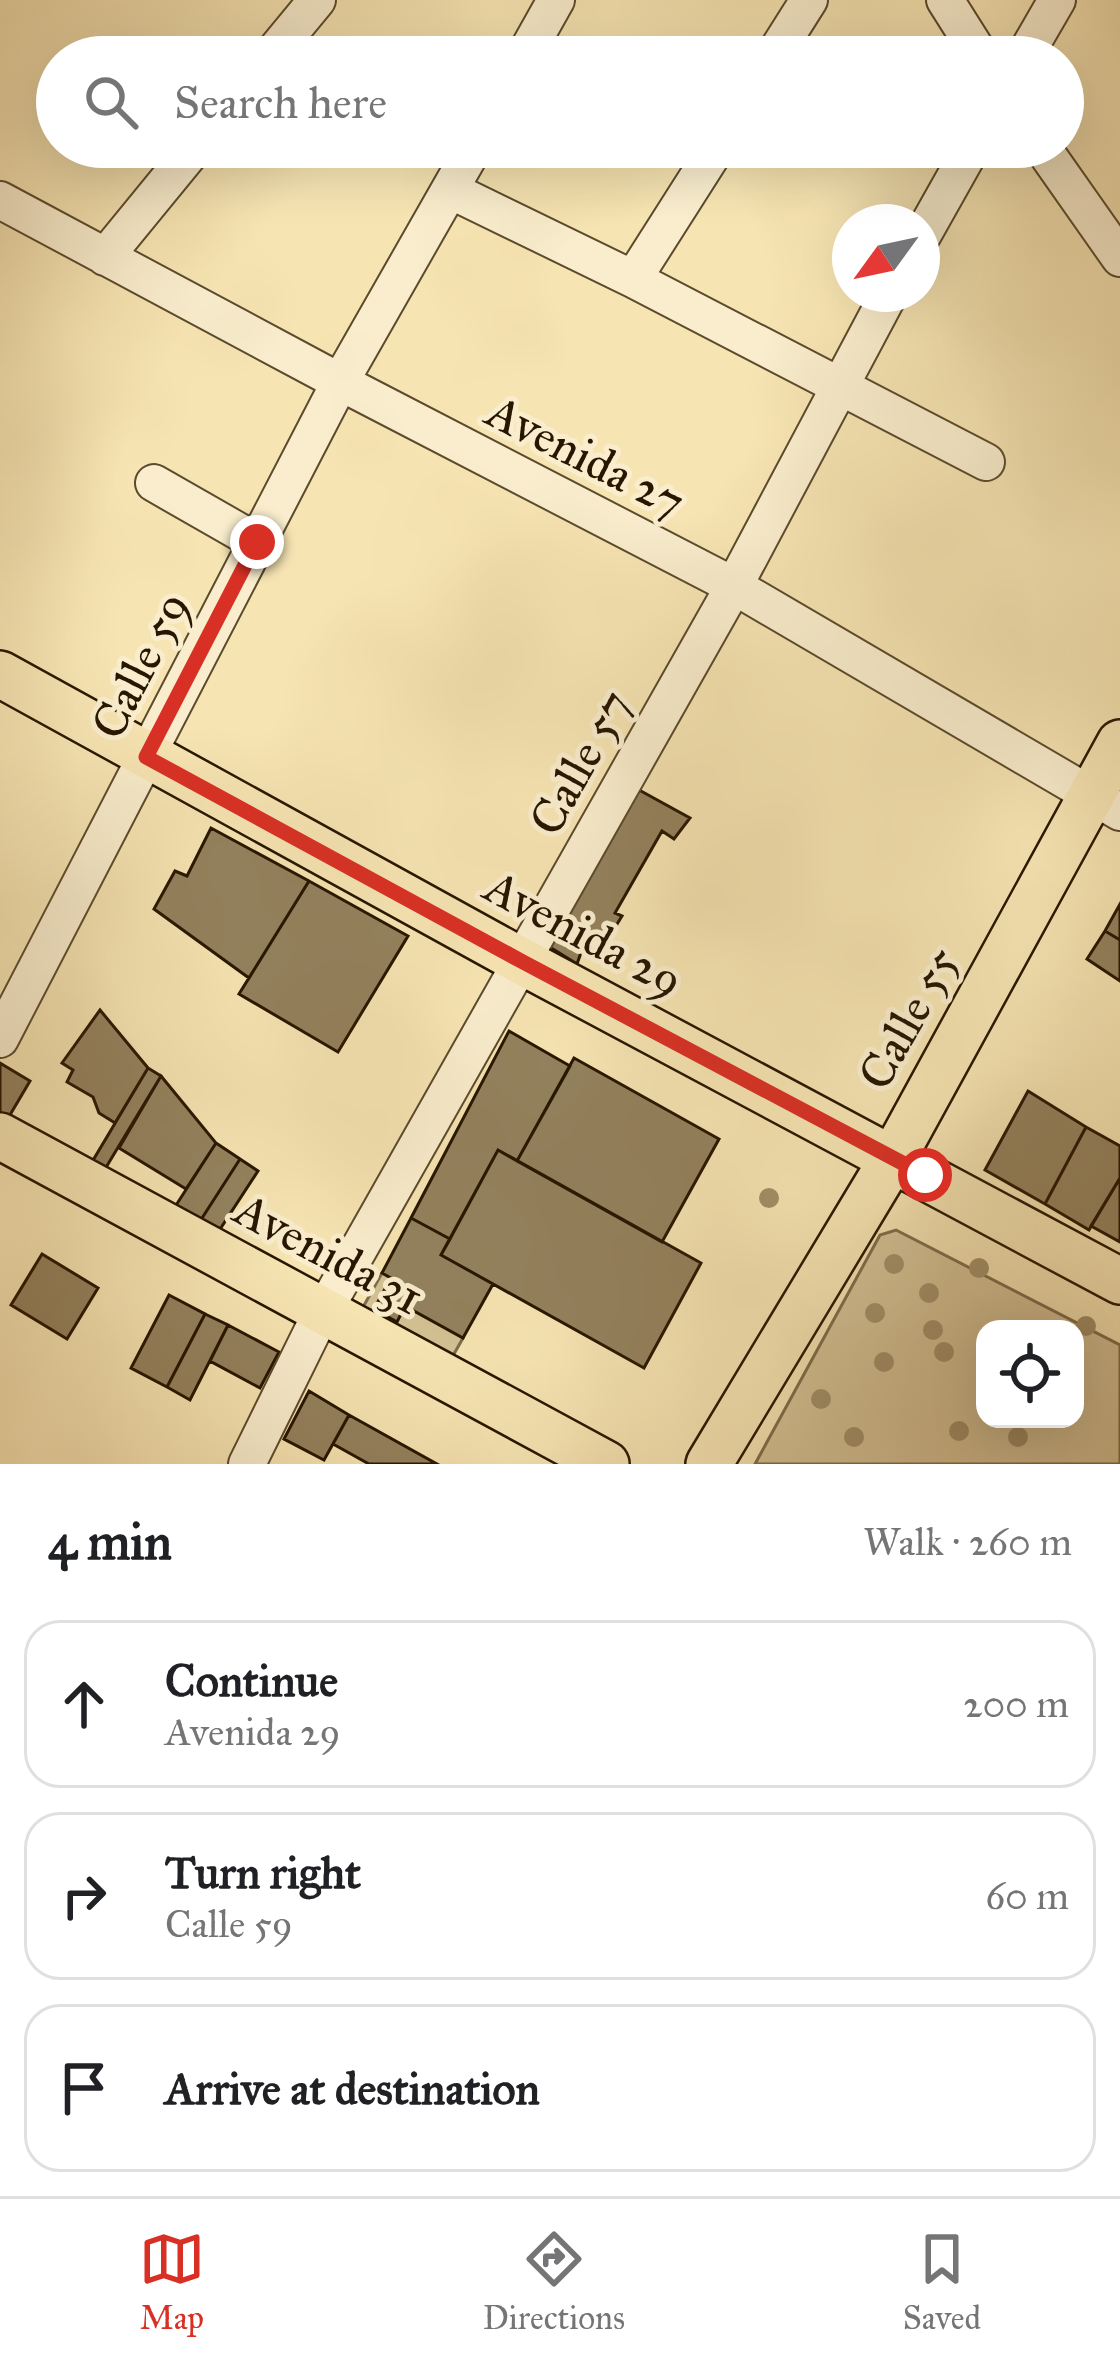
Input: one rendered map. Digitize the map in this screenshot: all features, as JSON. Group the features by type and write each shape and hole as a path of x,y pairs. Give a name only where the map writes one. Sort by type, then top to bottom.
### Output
{"main road":[{"name":"Avenida 29","path":"3,684 1120,1281"},
{"name":"Calle 55","path":"709,1464 1106,803 1120,743"},
{"name":"Avenida 31","path":"0,1136 554,1464"},
{"name":"Avenida 31","path":"0,1159 606,1464"}],"street":[{"path":"287,36 317,0"},
{"path":"536,36 556,0"},
{"path":"786,36 809,0"},
{"path":"944,0 967,36"},
{"path":"1036,36 1057,0"},
{"path":"105,256 178,168"},
{"name":"Calle 59","path":"0,1040 340,382 462,168"},
{"path":"634,279 704,168"},
{"path":"940,204 960,168"},
{"path":"1057,168 1120,258"},
{"path":"450,190 634,279 986,462"},
{"name":"Avenida 27","path":"0,200 734,586 1106,803"},
{"name":"Calle 57","path":"247,1464 318,1321 734,586 879,312"},
{"path":"154,483 257,542"}],"shaded area":[{"path":"896,1230 1071,1320 976,1320 976,1428 1084,1428 1084,1327 1120,1345 1120,1464 755,1464 880,1235"},
{"path":"382,1273 391,1278 375,1310 397,1321 405,1306 463,1338 446,1368 357,1318"}],"building":[{"path":"630,785 690,818 674,839 662,831 615,913 622,916 597,957 583,947 577,964 540,941"},
{"path":"211,828 309,881 249,978 154,909 175,871 187,876"},
{"path":"309,881 408,936 338,1052 239,994"},
{"path":"1120,904 1120,940 1105,931"},
{"path":"1105,931 1120,940 1120,981 1087,959"},
{"path":"100,1010 148,1068 115,1123 99,1113 93,1097 67,1082 73,1070 62,1063"},
{"path":"509,1031 570,1066 517,1161 498,1150 450,1239 411,1218"},
{"path":"574,1058 719,1139 662,1242 517,1161"},
{"path":"0,1063 30,1081 4,1125 0,1123"},
{"path":"148,1068 161,1076 105,1169 92,1162"},
{"path":"161,1076 216,1143 186,1189 119,1148"},
{"path":"1028,1091 1086,1127 1045,1204 985,1170"},
{"path":"1086,1127 1120,1146 1120,1178 1089,1230 1045,1204"},
{"path":"216,1143 240,1159 195,1229 171,1213"},
{"path":"498,1150 701,1263 644,1368 441,1255"},
{"path":"240,1159 258,1171 213,1240 195,1229"},
{"path":"1120,1178 1120,1242 1091,1226"},
{"path":"411,1218 450,1239 441,1255 493,1284 463,1338 405,1306 397,1322 374,1309 391,1278 382,1273"},
{"path":"42,1254 98,1288 67,1339 11,1305"},
{"path":"169,1295 205,1314 167,1387 131,1368"},
{"path":"205,1314 228,1325 190,1400 167,1387"},
{"path":"228,1325 279,1352 260,1388 210,1361"},
{"path":"309,1391 349,1415 324,1460 284,1439"},
{"path":"349,1415 437,1464 369,1464 333,1444"}],"route":[{"path":"257,542 146,757 925,1175"}]}
